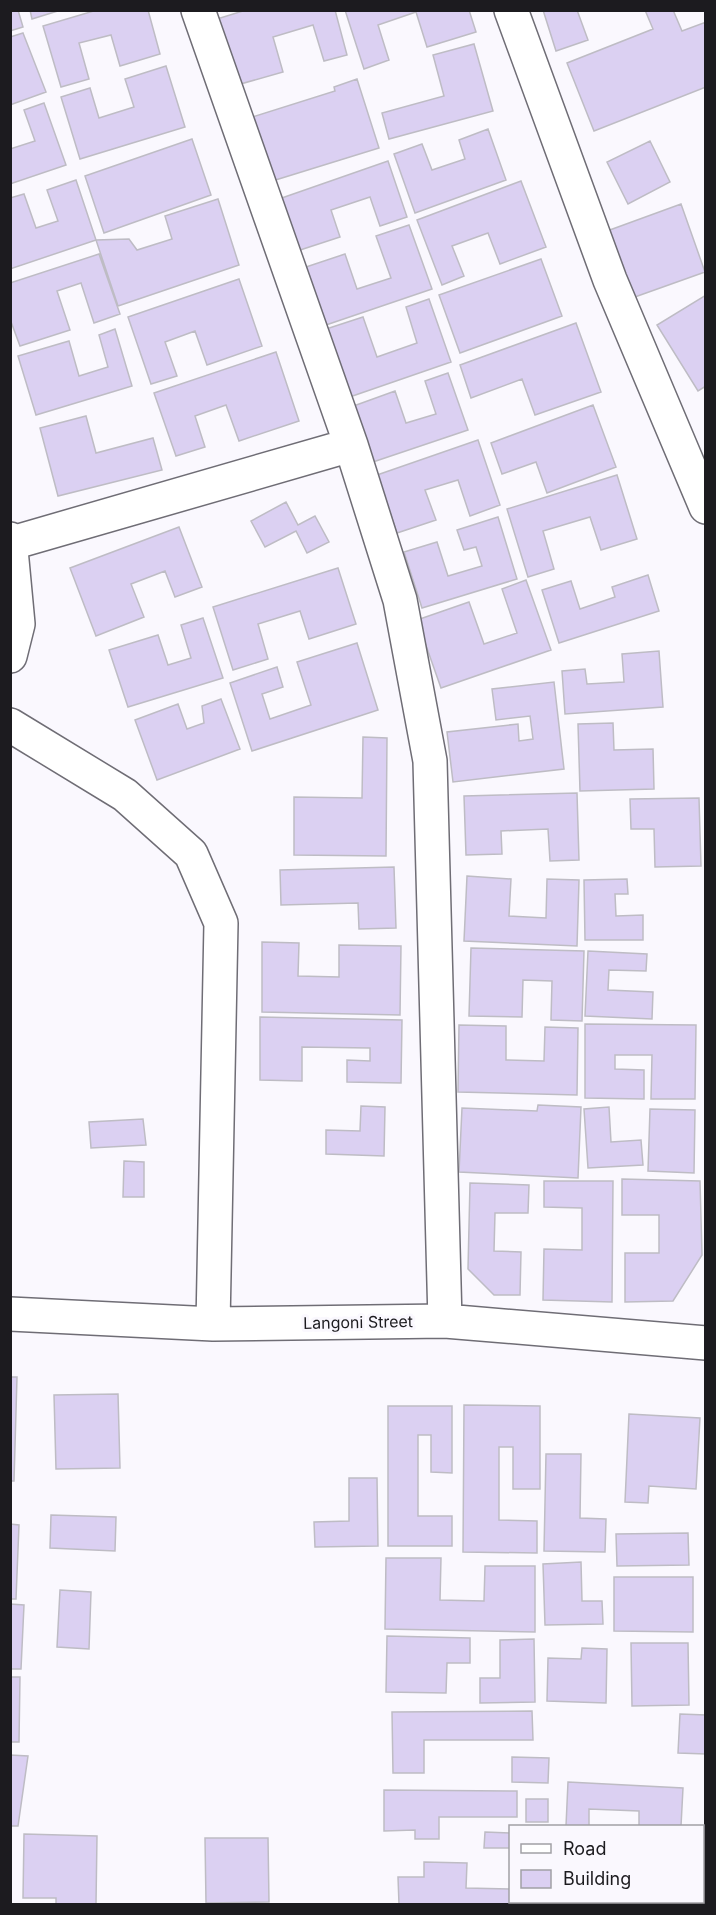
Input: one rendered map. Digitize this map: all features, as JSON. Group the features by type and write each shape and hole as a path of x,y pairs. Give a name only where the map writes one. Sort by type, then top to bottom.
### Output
{"street":[{"path":"198,10 351,445 400,600 430,761 445,1321"},
{"path":"511,10 610,280 705,507"},
{"path":"10,656 18,624 11,541 351,445"},
{"path":"10,725 125,795 191,854 221,923 213,1324"},
{"name":"Langoni Street","path":"10,1314 213,1324 445,1321 705,1343"}],"building":[{"path":"10,10 18,10 23,27 10,31"},
{"path":"30,10 61,10 32,19"},
{"path":"97,10 148,10 160,54 120,66 111,35 79,43 89,79 61,87 43,26"},
{"path":"246,10 335,10 347,55 324,61 313,25 273,37 283,72 237,85 217,19"},
{"path":"345,10 469,10 476,32 427,47 416,12 378,25 389,60 364,69"},
{"path":"543,10 577,10 588,40 556,51"},
{"path":"645,10 673,10 682,31 706,22 706,87 594,131 567,63 653,29"},
{"path":"23,33 46,92 10,105 10,37"},
{"path":"474,44 493,111 389,139 382,113 444,96 433,55"},
{"path":"166,66 185,127 80,159 61,97 90,88 99,118 134,107 125,79"},
{"path":"357,79 379,148 269,182 249,118 335,91 334,87"},
{"path":"44,103 66,165 10,184 10,149 35,141 24,110"},
{"path":"488,129 506,180 415,213 394,154 422,144 432,170 465,159 459,140"},
{"path":"192,139 211,195 104,233 85,176"},
{"path":"650,141 670,182 628,204 607,162"},
{"path":"388,161 407,217 380,226 370,197 331,210 340,237 294,252 276,200"},
{"path":"76,180 96,240 10,269 10,198 24,194 36,228 58,221 47,190"},
{"path":"521,181 546,247 500,264 488,233 452,246 464,276 442,285 417,220"},
{"path":"218,199 239,265 118,306 96,240 129,239 137,250 172,239 165,216"},
{"path":"681,204 705,272 632,298 607,231"},
{"path":"409,225 432,289 323,326 303,268 345,254 357,289 391,278 376,236"},
{"path":"99,254 120,314 94,323 81,283 57,291 70,330 20,346 10,319 10,283"},
{"path":"541,259 562,316 460,353 439,295"},
{"path":"239,279 262,346 207,365 195,331 165,342 177,376 151,384 128,317"},
{"path":"706,295 706,386 698,391 657,325"},
{"path":"429,299 451,362 341,400 317,332 363,317 377,357 417,343 406,307"},
{"path":"576,323 601,392 535,415 522,379 471,398 460,365"},
{"path":"115,329 132,386 36,415 18,356 69,341 79,376 108,367 99,335"},
{"path":"276,352 299,421 239,441 226,405 195,416 205,447 176,456 154,393"},
{"path":"448,373 468,430 367,464 348,408 395,391 406,423 436,414 425,381"},
{"path":"593,405 616,467 547,493 536,462 502,474 491,443"},
{"path":"86,416 96,453 153,438 162,470 58,496 40,428"},
{"path":"478,440 500,505 470,516 458,480 425,490 436,520 397,533 377,475"},
{"path":"617,475 637,539 601,550 590,517 543,531 554,569 528,577 507,509"},
{"path":"286,502 298,525 315,516 329,542 307,553 296,531 265,547 251,521"},
{"path":"498,517 517,579 422,608 404,552 437,542 448,576 482,566 476,547 464,550 457,530"},
{"path":"179,527 202,587 175,597 165,571 131,584 144,617 96,636 70,568"},
{"path":"338,568 356,624 309,639 300,611 258,624 268,659 233,670 213,607"},
{"path":"648,575 659,611 559,643 542,590 571,581 580,609 615,597 612,587"},
{"path":"526,580 551,650 441,688 417,620 469,602 484,644 517,633 502,589"},
{"path":"203,618 223,678 128,707 109,650 158,635 168,665 191,658 181,625"},
{"path":"357,643 378,710 252,751 230,683 277,667 283,687 262,694 270,719 311,705 297,662"},
{"path":"659,651 663,707 565,714 562,671 585,669 587,684 624,682 622,654"},
{"path":"554,682 564,769 453,782 447,732 518,724 519,741 533,739 530,716 496,720 492,689"},
{"path":"221,699 240,749 157,780 135,720 178,704 187,729 204,723 202,706"},
{"path":"613,723 614,750 653,749 654,789 580,791 578,724"},
{"path":"363,737 387,738 386,856 294,855 294,797 362,798"},
{"path":"577,793 579,860 550,861 548,829 501,831 502,854 466,855 464,796"},
{"path":"699,798 701,866 655,867 654,829 631,829 630,799"},
{"path":"394,867 396,928 359,929 358,903 281,905 280,870"},
{"path":"467,876 511,879 509,916 546,918 547,879 579,880 577,946 464,941"},
{"path":"627,879 628,894 615,894 616,916 643,915 643,940 585,940 584,880"},
{"path":"262,942 299,943 298,976 339,977 339,945 401,946 400,1015 262,1012"},
{"path":"471,948 584,951 582,1021 551,1020 552,981 523,980 522,1017 469,1016"},
{"path":"588,951 647,954 646,971 609,970 608,990 653,992 652,1019 585,1016"},
{"path":"260,1017 402,1020 401,1083 347,1082 347,1060 370,1061 370,1048 302,1047 302,1081 260,1080"},
{"path":"585,1024 696,1025 695,1099 651,1099 652,1055 615,1055 615,1069 644,1070 644,1099 585,1098"},
{"path":"459,1025 506,1026 506,1060 544,1061 545,1027 578,1028 577,1095 458,1092"},
{"path":"538,1105 581,1107 578,1178 459,1172 462,1108 537,1111"},
{"path":"361,1106 385,1107 384,1156 326,1154 326,1130 360,1131"},
{"path":"609,1107 611,1142 641,1140 643,1165 588,1168 584,1109"},
{"path":"650,1109 695,1110 694,1173 648,1171"},
{"path":"143,1119 146,1145 91,1148 89,1122"},
{"path":"124,1161 144,1162 144,1197 123,1197"},
{"path":"622,1179 700,1181 702,1255 673,1301 625,1302 625,1253 659,1253 659,1215 622,1215"},
{"path":"544,1181 613,1181 612,1302 543,1300 544,1249 582,1250 582,1208 544,1207"},
{"path":"470,1183 529,1185 528,1213 495,1213 494,1251 521,1252 520,1295 494,1295 468,1269"},
{"path":"10,1377 17,1377 14,1481 10,1481"},
{"path":"118,1394 120,1468 56,1469 54,1395"},
{"path":"464,1405 540,1406 540,1489 513,1489 513,1447 499,1447 499,1520 537,1521 537,1553 463,1552"},
{"path":"388,1406 452,1406 452,1473 431,1472 431,1435 418,1435 418,1516 452,1516 452,1546 388,1546"},
{"path":"629,1414 700,1418 696,1489 649,1486 648,1503 625,1502"},
{"path":"546,1454 581,1454 580,1518 606,1519 605,1552 544,1551"},
{"path":"349,1478 377,1478 378,1546 315,1547 314,1522 349,1521"},
{"path":"51,1515 116,1517 115,1551 50,1548"},
{"path":"10,1524 19,1525 16,1599 10,1599"},
{"path":"688,1533 689,1565 617,1566 616,1534"},
{"path":"386,1558 441,1558 440,1600 484,1601 485,1566 535,1566 535,1632 385,1629"},
{"path":"581,1562 582,1601 602,1601 603,1624 545,1625 543,1564"},
{"path":"614,1577 693,1577 693,1632 614,1631"},
{"path":"60,1590 91,1592 89,1649 57,1647"},
{"path":"10,1604 24,1605 21,1669 10,1669"},
{"path":"387,1636 470,1638 470,1663 447,1663 446,1693 386,1692"},
{"path":"534,1639 535,1702 480,1703 480,1678 500,1678 500,1640"},
{"path":"631,1643 688,1643 689,1705 632,1706"},
{"path":"582,1648 607,1649 606,1703 547,1701 548,1658 581,1659"},
{"path":"10,1677 20,1677 19,1742 10,1742"},
{"path":"532,1711 533,1740 424,1740 424,1773 393,1773 392,1712"},
{"path":"680,1714 706,1715 706,1754 678,1753"},
{"path":"10,1755 28,1756 18,1826 10,1826"},
{"path":"512,1757 549,1758 548,1783 512,1782"},
{"path":"568,1782 683,1788 681,1825 639,1825 639,1811 589,1809 589,1825 566,1825"},
{"path":"384,1790 517,1791 517,1817 439,1817 439,1839 415,1839 415,1830 384,1831"},
{"path":"526,1799 548,1799 548,1822 526,1822"},
{"path":"485,1832 509,1833 509,1848 484,1848"},
{"path":"24,1834 97,1836 96,1904 56,1904 56,1898 23,1898"},
{"path":"205,1838 268,1838 269,1902 206,1903"},
{"path":"424,1862 467,1863 466,1888 509,1889 509,1903 551,1904 399,1904 398,1877 424,1877"},
{"path":"564,1903 600,1903 600,1904"},
{"path":"632,1903 696,1903 696,1904"}]}
